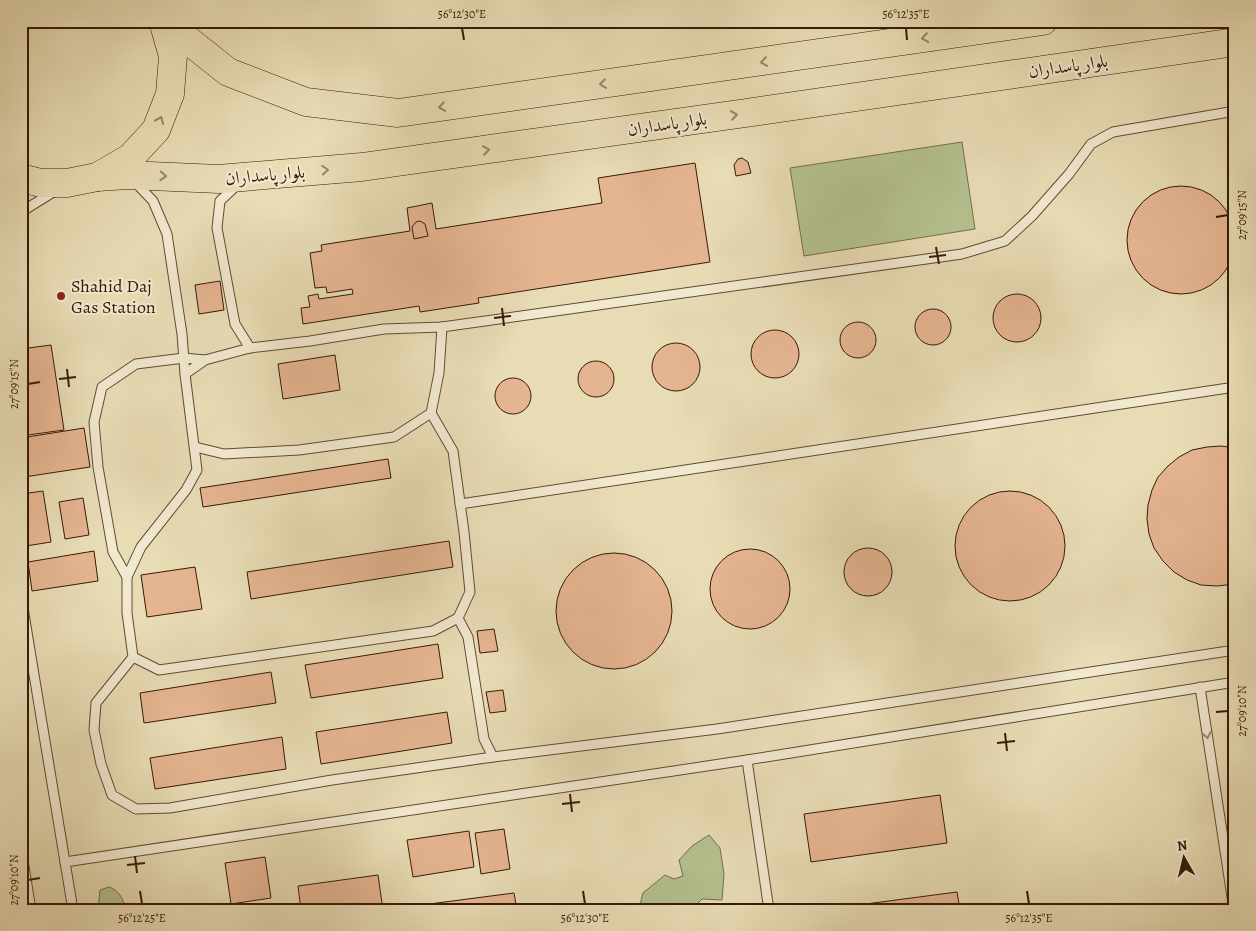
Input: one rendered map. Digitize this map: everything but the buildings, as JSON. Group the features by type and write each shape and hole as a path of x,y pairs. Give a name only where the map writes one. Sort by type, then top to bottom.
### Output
{"highway":[{"path":"164,21 228,72 306,102 398,113 1042,21"},
{"path":"21,178 41,183 67,184 97,177 130,158 156,130 170,94 172,56 164,21"},
{"name":"بلوار پاسداران","path":"97,177 128,174 218,179 362,167 1235,42"}],"lane":[{"path":"185,374 205,360 250,348 384,329 442,327 970,251 1005,242 1032,216 1069,174 1091,144 1112,132 1235,111"},
{"path":"128,174 153,201 168,234 182,334 197,470 186,490 141,547 128,576 127,613 133,657 96,703 94,730 101,764 112,795 136,809 170,808 332,780 726,727 1235,650"},
{"path":"250,348 235,324 217,228 220,202 235,186 253,176"},
{"path":"21,212 67,184"},
{"path":"133,657 159,670 433,631 458,618 470,592 460,504 452,451 432,413 439,373 442,327"},
{"path":"128,576 113,552 98,468 94,422 102,387 136,364 184,358 205,360"},
{"path":"460,504 1235,387"},
{"path":"195,447 224,454 308,449 394,437 432,413"},
{"path":"21,596 73,910"},
{"path":"458,618 468,637 484,739 493,757"},
{"path":"65,862 747,760 1233,682 1235,701"},
{"path":"1200,687 1234,910"},
{"path":"747,760 769,910"},
{"path":"21,847 31,910"}],"green space":[{"path":"962,142 975,229 804,256 790,168"},
{"path":"709,835 720,848 724,874 722,900 702,899 691,910 639,909 643,893 665,875 674,879 683,876 679,860 692,846"},
{"path":"109,887 120,896 126,910 98,910 100,890"}],"place":[{"name":"Shahid Daj Gas Station","path":"61,296"}]}
